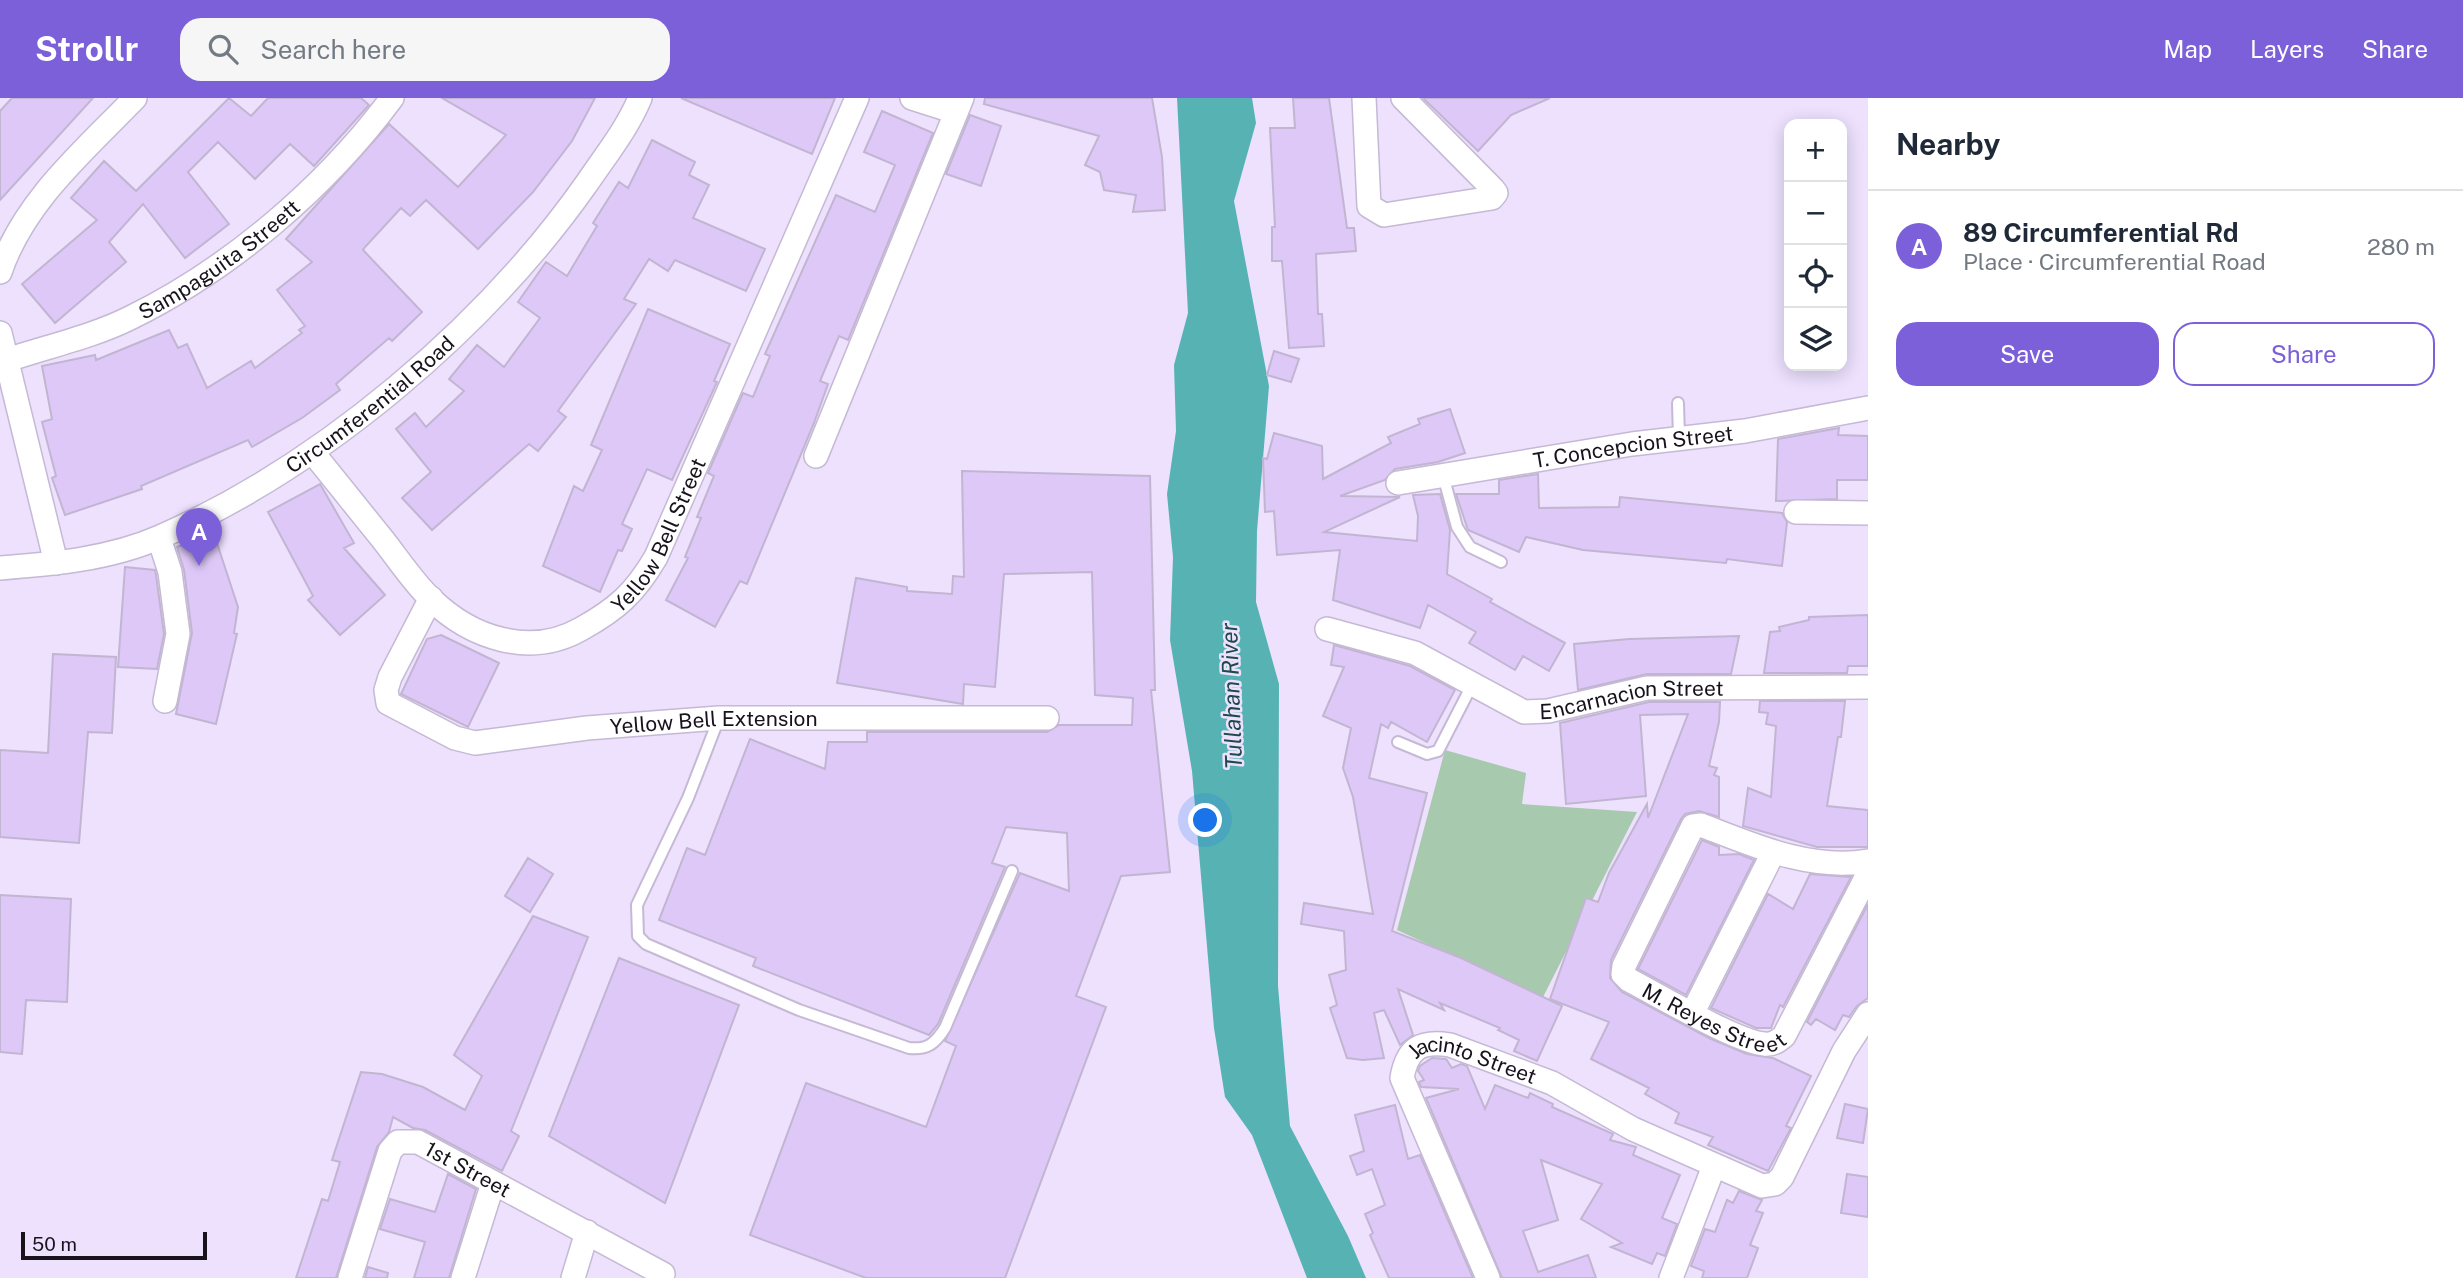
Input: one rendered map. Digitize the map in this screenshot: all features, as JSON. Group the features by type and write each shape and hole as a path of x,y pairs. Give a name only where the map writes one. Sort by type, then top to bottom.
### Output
{"street":[{"path":"0,272 10,242 34,206 135,98"},
{"name":"Sampaguita Streett","path":"4,361 127,320 218,267 289,211 392,98"},
{"name":"Circumferential Road","path":"0,568 56,564 159,538 313,453 465,327 511,278 556,227 631,119 640,98"},
{"name":"Yellow Bell Street","path":"313,453 430,598 456,618 487,635 531,645 554,642 613,612 639,586 656,557 758,330 857,98"},
{"path":"816,456 959,105 912,98"},
{"path":"1364,98 1368,206 1375,213 1384,215 1492,198 1496,193 1493,189 1404,98"},
{"path":"0,333 4,361 56,564"},
{"name":"T. Concepcion Street","path":"1398,483 1679,438 1745,431 1868,408"},
{"path":"1796,512 1868,513"},
{"path":"159,538 170,572 178,634 165,701"},
{"name":"Yellow Bell Extension","path":"430,598 390,677 386,690 388,703 455,738 475,743 587,728 719,718 1047,718"},
{"name":"Encarnacion Street","path":"1327,629 1415,653 1524,712 1537,713 1647,688 1868,687"},
{"name":"M. Reyes Street","path":"1773,853 1701,825 1693,826 1687,833 1624,966 1623,974 1629,980 1763,1044 1775,1043 1784,1036 1868,874"},
{"path":"1693,1012 1773,853 1798,858 1868,861"},
{"name":"Jacinto Street","path":"1488,1278 1402,1078 1405,1062 1419,1046 1435,1042 1450,1045 1552,1083 1633,1129 1747,1181 1762,1185 1775,1184 1782,1177 1850,1040 1868,1014"},
{"name":"1st Street","path":"350,1278 390,1151 398,1142 418,1142 663,1274"},
{"path":"1671,1278 1714,1166"},
{"path":"463,1278 493,1183"},
{"path":"573,1278 587,1232"}],"lane":[{"path":"1678,403 1679,438"},
{"path":"1444,475 1457,527 1470,547 1501,562"},
{"path":"1398,742 1427,754 1438,751 1472,685"},
{"path":"719,718 688,798 638,905 638,936 646,944 799,1010 909,1048 923,1049 937,1041 945,1028 1012,871"}],"shaded area":[{"path":"1445,750 1526,773 1522,804 1637,812 1543,997 1397,930"}],"water":[{"name":"Tullahan River","path":"1177,98 1252,98 1256,123 1234,201 1269,386 1257,531 1256,602 1279,684 1278,986 1290,1126 1348,1236 1366,1278 1307,1278 1252,1135 1225,1097 1214,1028 1192,771 1170,640 1173,557 1167,494 1176,431 1174,365 1188,313"}],"building":[{"path":"12,98 93,98 0,200 0,111"},
{"path":"229,98 251,116 268,98 361,98 369,105 314,166 290,144 255,179 218,142 188,172 229,224 185,258 143,204 109,242 126,262 55,323 22,284 97,220 71,198 104,161 136,191"},
{"path":"442,98 595,98 572,141 533,192 478,249 426,200 410,216 401,208 365,247 363,250 422,312 392,341 389,338 336,384 340,390 302,418 252,447 248,440 141,486 142,489 65,515 52,478 56,476 42,422 52,419 42,366 95,355 96,360 169,330 178,348 187,344 207,388 251,361 255,368 302,333 299,330 305,326 277,290 312,262 286,239 389,124 458,187 506,135"},
{"path":"681,98 835,98 812,154"},
{"path":"985,98 1152,98 1162,157 1165,210 1133,212 1136,195 1104,190 1100,172 1085,165 1099,136 984,104"},
{"path":"1293,98 1329,98 1347,228 1354,228 1356,251 1316,254 1318,314 1322,314 1324,346 1289,348 1282,261 1272,261 1272,227 1275,227 1270,128 1295,128"},
{"path":"1423,98 1550,98 1511,115 1478,151"},
{"path":"882,111 933,133 848,340 839,336 820,381 828,384 814,423 747,584 740,581 715,627 666,600 688,558 685,557 701,518 697,517 714,476 708,473 743,393 753,397 770,356 765,354 836,195 875,212 895,165 864,152"},
{"path":"970,115 1001,126 981,186 946,174"},
{"path":"652,140 695,162 689,175 709,185 693,218 765,249 746,291 675,260 668,271 649,259 624,299 636,304 558,411 566,417 538,451 529,444 432,530 402,498 431,472 396,429 415,413 426,427 464,391 449,379 477,345 504,367 540,318 518,302 546,262 567,276 597,226 593,223 619,182 628,188"},
{"path":"648,309 730,344 714,381 717,382 672,480 647,469 622,524 632,529 622,551 618,550 600,592 543,566 574,486 583,491 602,450 591,445"},
{"path":"1274,351 1299,359 1291,382 1267,375"},
{"path":"1450,409 1465,453 1438,462 1395,469 1385,480 1340,496 1400,497 1324,532 1417,541 1418,516 1413,495 1440,494 1450,530 1447,574 1492,599 1490,602 1565,643 1549,671 1523,656 1515,670 1469,643 1476,632 1428,605 1420,628 1333,600 1340,550 1277,555 1274,511 1265,512 1263,458 1267,459 1274,433 1322,446 1323,479 1391,443 1388,437 1420,424 1418,419"},
{"path":"1839,428 1838,435 1868,436 1868,480 1837,480 1837,499 1776,501 1778,439"},
{"path":"962,471 1150,476 1155,690 1151,690 1170,872 1121,876 1076,996 1106,1007 1005,1278 866,1278 750,1235 806,1083 926,1127 956,1046 945,1041 1020,873 1069,891 1067,833 1006,827 992,863 1005,867 938,1024 929,1035 753,966 756,958 659,920 687,848 705,855 750,739 825,769 828,742 867,742 867,732 1047,732 1059,725 1132,725 1133,698 1095,695 1092,572 1004,574 995,687 964,684 963,704 837,683 856,578 907,587 907,591 952,594 953,576 964,577"},
{"path":"1538,474 1539,508 1619,507 1620,497 1782,513 1787,522 1782,566 1727,559 1726,563 1583,550 1526,537 1519,552 1468,530 1456,494 1499,494 1499,480"},
{"path":"320,484 354,543 344,548 385,595 340,635 308,600 313,596 268,512"},
{"path":"214,534 238,607 234,633 237,634 216,724 176,714 192,633 184,570 177,547"},
{"path":"125,567 155,570 164,634 157,669 118,667"},
{"path":"1868,615 1868,666 1848,666 1847,673 1764,673 1770,632 1780,631 1779,627 1809,620 1809,617"},
{"path":"441,635 499,663 468,727 401,694 427,639"},
{"path":"1739,636 1731,674 1647,674 1578,690 1574,644 1629,639"},
{"path":"1334,645 1410,666 1455,690 1427,742 1391,722 1388,728 1381,724 1369,778 1427,793 1392,931 1461,958 1562,1006 1537,1061 1514,1051 1519,1040 1498,1030 1500,1028 1440,1003 1444,1010 1398,989 1413,1035 1400,1045 1384,1010 1374,1013 1384,1058 1347,1058 1330,1008 1337,1005 1329,975 1346,970 1344,931 1301,924 1304,903 1373,914 1353,797 1343,768 1351,728 1323,716 1344,667 1331,665"},
{"path":"53,654 116,657 112,733 88,732 79,843 0,837 0,750 48,753"},
{"path":"1760,701 1845,701 1841,737 1838,737 1827,806 1868,810 1868,847 1817,847 1743,826 1748,788 1771,797 1776,726 1766,724 1768,713 1759,712"},
{"path":"1649,702 1720,702 1719,722 1709,766 1717,768 1714,775 1719,777 1719,817 1699,811 1685,814 1681,819 1611,960 1610,978 1622,992 1711,1039 1747,1054 1773,1058 1811,1076 1786,1126 1791,1128 1768,1171 1708,1145 1713,1137 1675,1123 1679,1113 1645,1094 1649,1088 1591,1059 1609,1022 1550,999 1586,898 1598,902 1609,873 1647,804 1648,818 1688,714 1640,715 1646,796 1566,804 1560,723"},
{"path":"1702,840 1719,847 1719,855 1739,854 1754,860 1686,995 1638,969"},
{"path":"528,858 553,874 530,912 505,896"},
{"path":"1810,874 1851,877 1783,1007 1780,1005 1771,1028 1756,1028 1711,1008 1768,894 1793,909"},
{"path":"0,895 71,899 67,1002 26,1000 22,1054 0,1052"},
{"path":"1868,904 1868,998 1857,1006 1849,1017 1843,1015 1835,1030 1816,1019 1811,1025 1807,1022"},
{"path":"533,916 588,937 511,1131 519,1136 502,1171 425,1130 413,1128 393,1117 389,1132 377,1147 336,1278 296,1278 322,1199 328,1201 340,1162 332,1160 361,1072 382,1074 423,1087 465,1110 482,1076 454,1055"},
{"path":"619,958 739,1005 665,1203 549,1136"},
{"path":"1432,1058 1446,1059 1452,1068 1461,1064 1467,1066 1485,1109 1495,1085 1528,1098 1530,1093 1553,1104 1552,1107 1613,1134 1610,1140 1636,1147 1633,1155 1680,1175 1662,1218 1677,1224 1665,1256 1657,1253 1652,1264 1611,1247 1622,1243 1581,1219 1602,1184 1541,1160 1558,1220 1523,1231 1538,1272 1588,1255 1596,1278 1502,1278 1426,1098 1459,1089 1421,1087 1419,1082 1424,1080 1418,1071 1420,1066"},
{"path":"1845,1104 1868,1109 1863,1143 1837,1138"},
{"path":"1395,1105 1408,1159 1420,1155 1473,1278 1389,1278 1370,1235 1373,1233 1365,1214 1385,1205 1372,1169 1357,1175 1350,1156 1364,1151 1355,1115"},
{"path":"448,1174 476,1189 449,1278 414,1278 425,1242 380,1229 390,1199 435,1212"},
{"path":"1847,1174 1868,1177 1868,1217 1841,1213"},
{"path":"1739,1191 1762,1200 1756,1211 1763,1213 1750,1245 1758,1248 1747,1278 1702,1278 1704,1271 1691,1266 1705,1229 1715,1232 1727,1200 1733,1203"},
{"path":"368,1267 388,1273 387,1278 365,1278"}],"place":[{"name":"89 Circumferential Rd","path":"199,566"}]}
